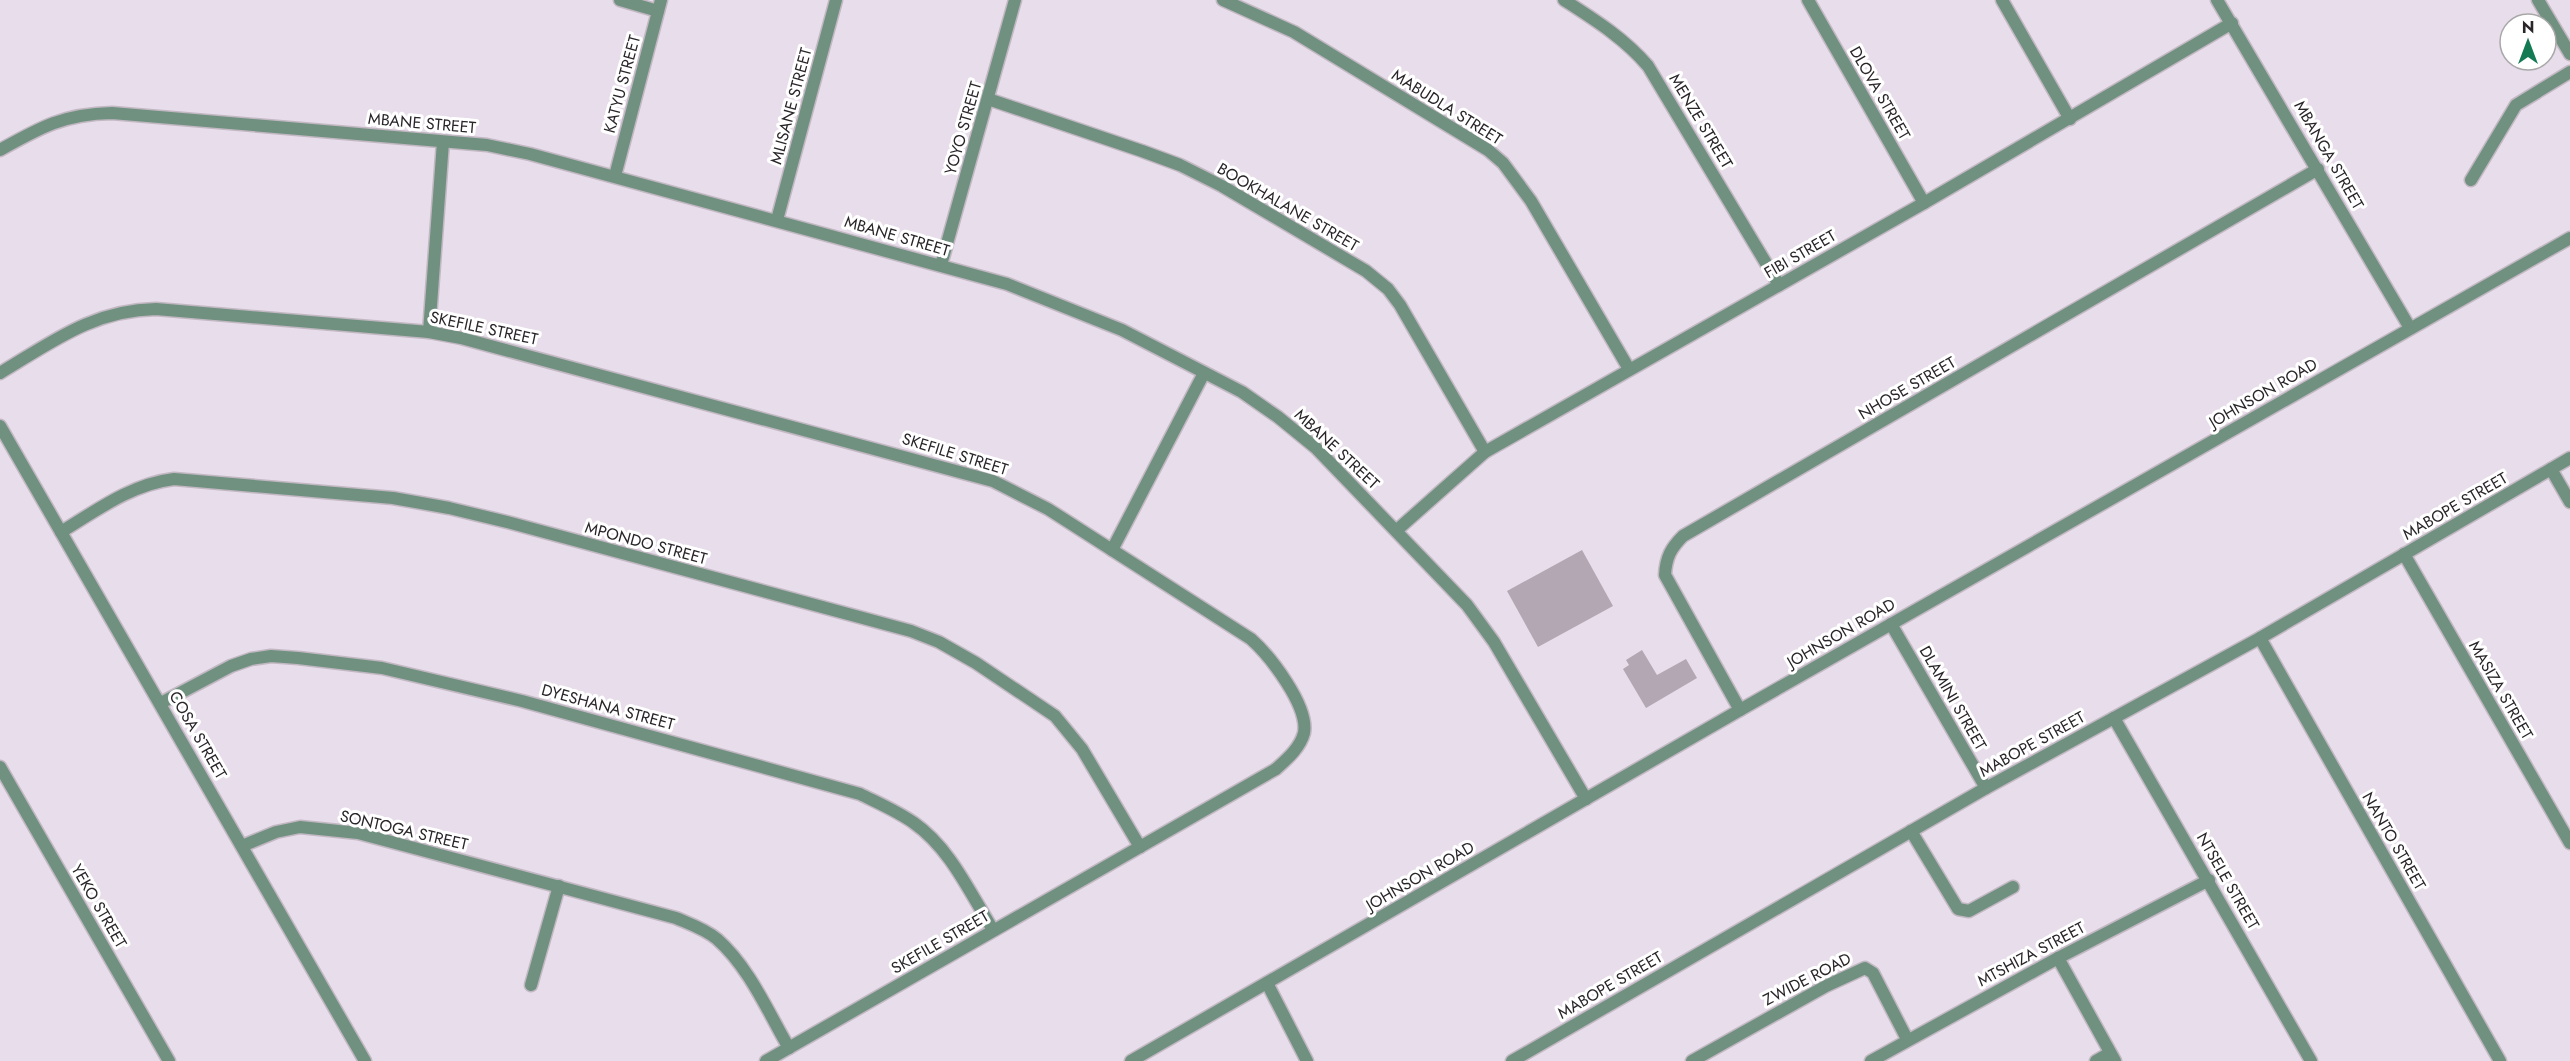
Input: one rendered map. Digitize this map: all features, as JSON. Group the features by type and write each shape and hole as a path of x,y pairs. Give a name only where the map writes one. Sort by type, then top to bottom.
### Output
{"street":[{"path":"620,0 660,6"},
{"name":"MLISANE STREET","path":"777,220 836,0"},
{"name":"YOYO STREET","path":"941,265 1015,0"},
{"name":"MABUDLA STREET","path":"1223,0 1294,32 1488,150 1503,163 1531,201 1629,369"},
{"name":"MENZE STREET","path":"1564,0 1612,30 1632,47 1648,66 1779,285"},
{"name":"DLOVA STREET","path":"1808,0 1924,202"},
{"path":"2002,0 2070,118"},
{"name":"MBANGA STREET","path":"2217,0 2410,328"},
{"path":"2538,0 2570,54"},
{"name":"KATYU STREET","path":"615,176 660,6"},
{"name":"FIBI STREET","path":"1397,530 1485,452 1924,202 2232,23"},
{"path":"2471,180 2516,105 2570,72"},
{"name":"BOOKHALANE STREET","path":"988,99 1180,165 1222,186 1366,271 1388,289 1400,305 1485,452"},
{"name":"MBANE STREET","path":"0,150 47,124 69,116 95,113 498,148 615,176 941,265 1007,284 1060,304 1122,330 1242,392 1316,448 1467,605 1494,642 1586,800"},
{"path":"429,332 443,142"},
{"name":"NHOSE STREET","path":"1740,710 1670,588 1665,574 1666,561 1672,548 1683,536 2318,169"},
{"name":"JOHNSON ROAD","path":"1131,1061 1890,624 2570,238"},
{"name":"SKEFILE STREET","path":"0,373 90,322 111,313 132,309 156,309 429,332 518,351 993,481 1048,508 1251,639 1276,666 1304,717 1304,732 1299,744 1276,769 766,1061"},
{"path":"1112,550 1204,373"},
{"name":"COSA STREET","path":"0,426 365,1061"},
{"name":"MABOPE STREET","path":"1512,1061 1986,788 2260,638 2570,458"},
{"path":"2551,469 2570,502"},
{"name":"MPONDO STREET","path":"61,532 116,498 143,485 174,479 393,498 450,508 511,523 911,631 939,642 976,663 1055,716 1070,731 1082,749 1140,847"},
{"name":"MASIZA STREET","path":"2404,554 2570,843"},
{"name":"DLAMINI STREET","path":"1890,624 1986,788"},
{"name":"NANTO STREET","path":"2260,638 2500,1061"},
{"name":"DYESHANA STREET","path":"160,703 231,666 272,656 382,668 522,701 860,794 885,806 915,823 934,840 952,862 993,930"},
{"name":"NTSELE STREET","path":"2114,718 2311,1061"},
{"name":"YEKO STREET","path":"0,767 169,1061"},
{"name":"SONTOGA STREET","path":"242,846 276,832 300,827 358,833 676,918 717,939 746,975 789,1048"},
{"path":"1911,831 1958,909 1969,911 2013,887"},
{"name":"MTSHIZA STREET","path":"1871,1061 2058,958 2208,880"},
{"path":"531,985 558,886"},
{"path":"2058,958 2112,1057 2096,1061"},
{"name":"ZWIDE ROAD","path":"1692,1061 1826,986 1865,968 1873,974 1908,1040"},
{"path":"1267,983 1307,1061"}],"building":[{"path":"1582,550 1613,606 1538,647 1507,591"},
{"path":"1642,650 1657,675 1686,659 1697,678 1646,708 1623,669 1629,665 1626,660"}]}
